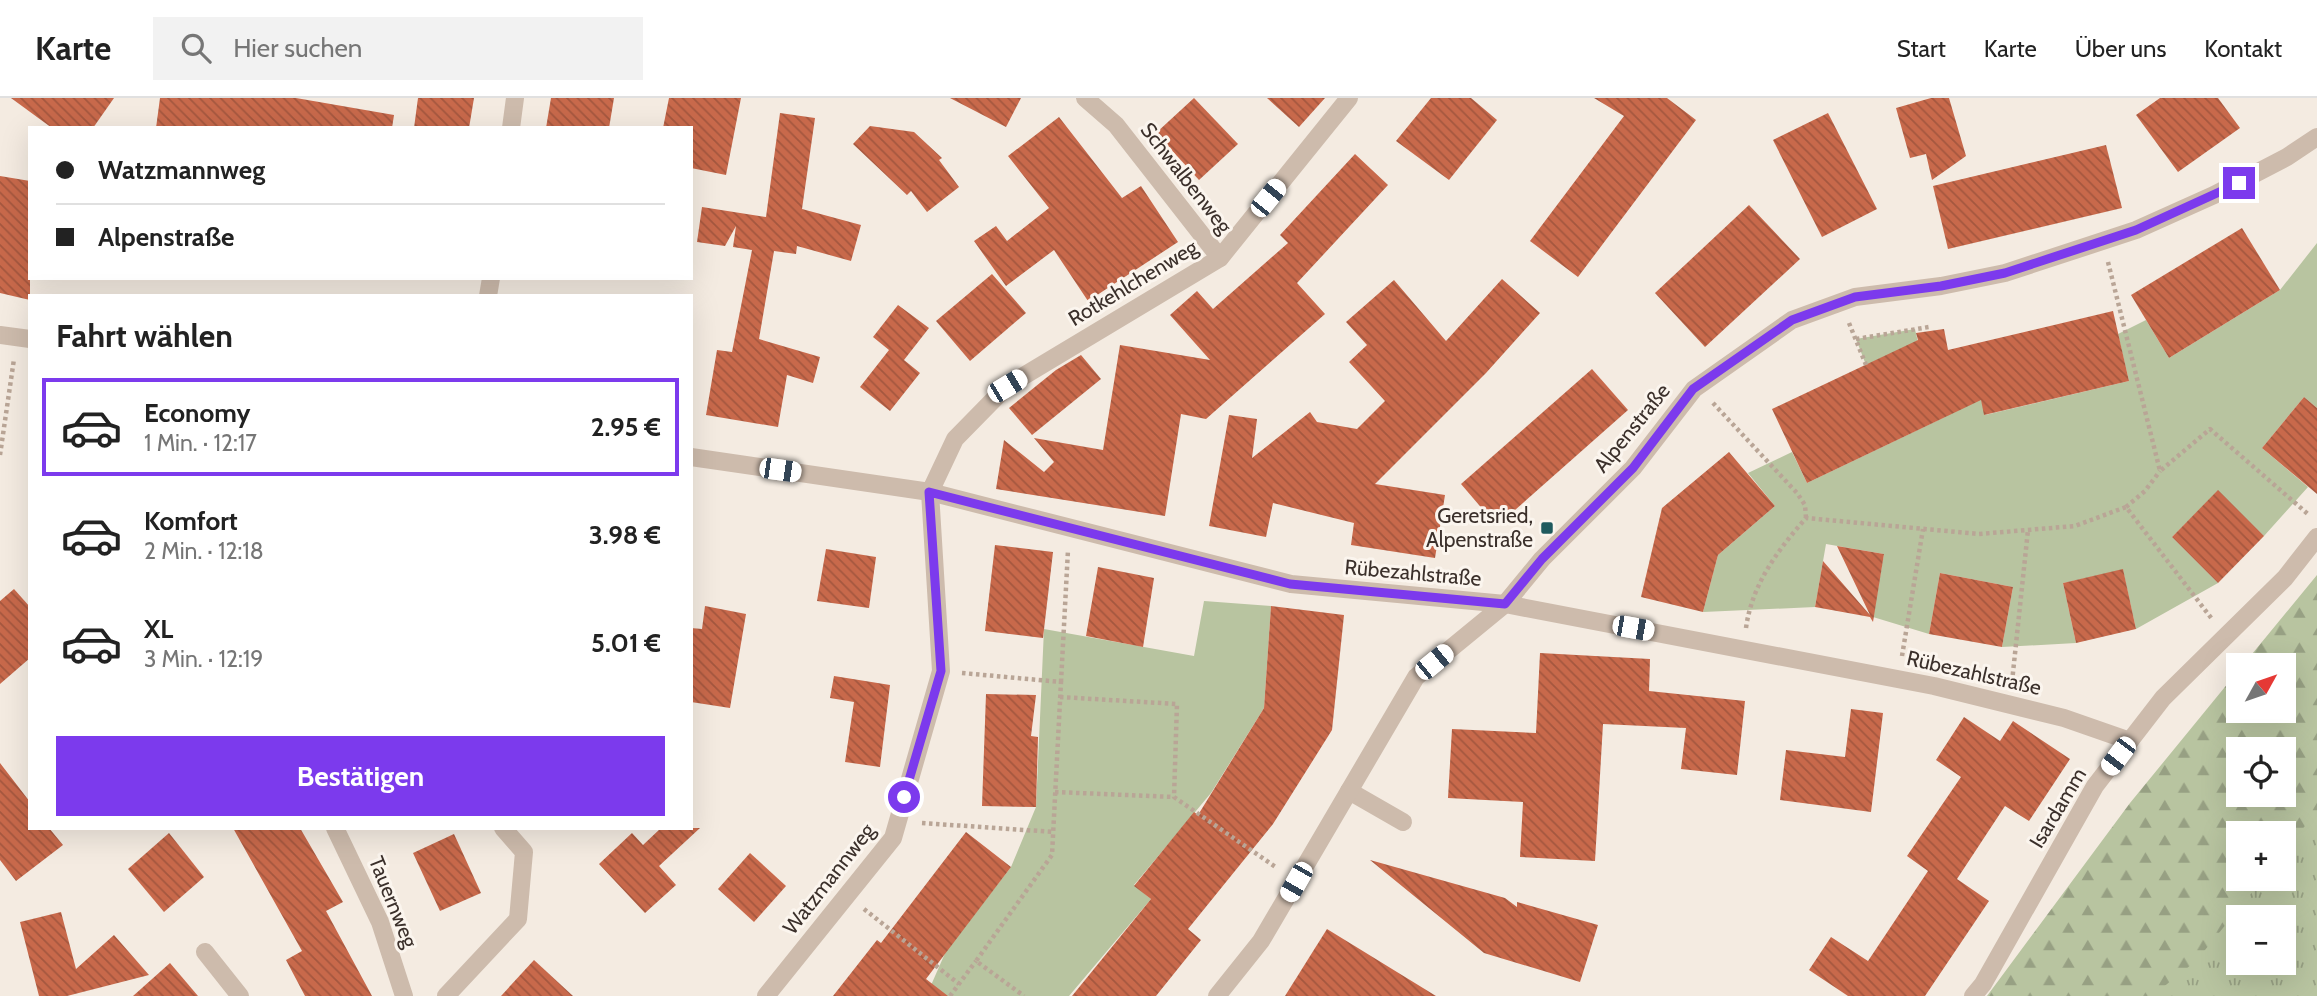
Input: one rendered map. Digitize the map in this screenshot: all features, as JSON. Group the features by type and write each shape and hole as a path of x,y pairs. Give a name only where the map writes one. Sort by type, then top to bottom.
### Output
{"street":[{"path":"511,126 515,98"},
{"name":"Schwalbenweg","path":"1085,98 1116,125 1220,258"},
{"name":"Rotkehlchenweg","path":"929,492 955,439 1007,386 1220,258 1349,98"},
{"name":"Alpenstraße","path":"1217,996 1261,941 1416,677 1505,604 1542,559 1633,468 1698,387 1792,320 1847,299 2005,273 2104,241 2214,195 2287,157 2317,137"},
{"name":"Rübezahlstraße","path":"693,457 929,492 1069,530 1290,584 1505,604 1899,679 2064,718 2130,741"},
{"name":"Watzmannweg","path":"766,996 893,838 941,671 929,492"},
{"name":"Isardamm","path":"1972,996 1983,984 2095,786 2163,698 2285,578 2317,537"},
{"path":"1349,791 1403,822"},
{"name":"Tauernweg","path":"336,830 380,922 404,996"},
{"path":"446,996 518,919 524,852 505,830"},
{"path":"205,952 240,996"}],"path":[{"path":"2104,241 2160,471"},
{"path":"1849,323 1866,365"},
{"path":"1856,339 1929,327"},
{"path":"0,455 16,337"},
{"path":"1698,387 1797,493 1805,505 1806,517 1758,584 1749,610 1744,649"},
{"path":"1806,517 1979,534 2075,526 2126,507 2145,491 2160,471 2210,429 2317,521"},
{"path":"2126,507 2226,636"},
{"path":"1899,679 1923,529"},
{"path":"950,996 1052,856 1069,530"},
{"path":"2007,704 2028,530"},
{"path":"941,671 1061,682"},
{"path":"1060,696 1177,704 1174,797"},
{"path":"1055,792 1174,797 1296,882"},
{"path":"897,822 1054,832"},
{"path":"847,895 959,984"},
{"path":"976,961 1024,996"}],"green space":[{"path":"2317,243 2317,408 2304,397 2262,448 2308,487 2264,536 2218,491 2172,537 2218,583 2136,629 2123,570 2063,583 2076,643 2002,647 2013,587 1940,573 1929,634 1873,617 1884,554 1826,544 1815,607 1703,612 1718,555 1775,506 1748,473 1792,452 1807,483 1947,416 1924,369 1971,359 1985,415 2129,381 2118,334 2146,320 2169,358 2280,290"},
{"path":"1915,329 1924,368 1912,344 1866,365 1856,339"},
{"path":"2317,575 2317,996 1987,996 2130,803 2226,686 2226,723 2296,723 2296,653 2253,653"},
{"path":"1204,601 1271,606 1264,708 1211,793 1134,885 1151,899 1069,996 922,996 932,983 946,951 1011,867 1036,807 1044,629 1194,656"},
{"path":"2317,811 2317,996 2152,996 2196,961 2226,924 2226,975 2296,975 2296,905 2242,905 2253,891 2296,891 2296,837"}],"building":[{"path":"11,98 114,98 94,126 49,126"},
{"path":"160,98 296,98 394,115 392,126 156,126"},
{"path":"418,98 474,98 469,126 414,126"},
{"path":"551,98 614,98 609,126 546,126"},
{"path":"669,98 741,98 726,175 693,168 693,126 663,126"},
{"path":"950,98 1021,98 1006,127"},
{"path":"1194,98 1238,144 1199,180 1156,133"},
{"path":"1267,98 1325,98 1299,127"},
{"path":"1431,98 1471,98 1497,120 1449,180 1396,141"},
{"path":"1594,98 1667,98 1696,120 1578,277 1530,241 1624,116"},
{"path":"1931,98 1949,98 1966,156 1932,180 1926,154 1910,158 1896,108"},
{"path":"2160,98 2218,98 2240,128 2178,172 2136,115"},
{"path":"780,113 815,118 802,209 861,225 851,261 797,246 796,254 774,251 759,339 820,357 813,383 787,375 778,427 706,415 717,350 732,352 752,250 733,247 736,226 725,246 697,242 702,207 766,217"},
{"path":"1828,113 1877,209 1822,237 1773,140"},
{"path":"1059,117 1122,198 1141,186 1178,242 1088,301 1054,250 1006,286 974,241 996,226 1007,241 1049,208 1008,156"},
{"path":"870,126 914,132 942,158 939,160 959,187 927,212 911,191 907,195 853,144"},
{"path":"2106,145 2122,208 1948,249 1933,186"},
{"path":"1355,154 1388,185 1297,283 1325,314 1206,419 1181,414 1165,516 996,489 1004,440 1044,472 1054,462 1034,438 1103,450 1120,345 1210,360 1170,315 1197,291 1213,309 1288,243 1280,235"},
{"path":"0,176 28,181 30,294 28,300 0,293"},
{"path":"1749,205 1800,259 1705,347 1655,293"},
{"path":"2242,228 2280,290 2169,358 2131,295"},
{"path":"992,274 1026,313 970,361 936,321"},
{"path":"1502,279 1540,313 1486,373 1375,484 1445,495 1435,558 1351,545 1354,523 1273,503 1266,537 1209,526 1229,415 1257,419 1252,458 1310,412 1317,422 1357,429 1385,401 1349,362 1367,345 1346,322 1394,280 1446,341"},
{"path":"898,305 929,328 904,360 920,373 890,411 860,387 889,350 873,337"},
{"path":"2113,311 2129,381 1984,415 1981,400 1807,483 1772,409 1918,340 1916,333 1944,329 1948,350"},
{"path":"1081,355 1101,379 1032,435 1009,408 1056,370"},
{"path":"1592,369 1628,410 1497,526 1461,484"},
{"path":"2304,397 2317,408 2317,494 2262,448"},
{"path":"1729,452 1775,506 1718,555 1703,612 1641,597 1662,508"},
{"path":"2218,490 2264,536 2218,583 2172,537"},
{"path":"995,545 1053,552 1043,638 985,631"},
{"path":"1837,546 1884,554 1873,622 1870,617 1815,607 1823,561 1870,615"},
{"path":"826,549 876,557 869,608 817,601"},
{"path":"1098,567 1154,578 1143,647 1086,636"},
{"path":"2123,569 2136,629 2076,643 2063,583"},
{"path":"1940,573 2013,587 2002,647 1929,634"},
{"path":"14,589 28,605 28,660 0,684 0,601"},
{"path":"705,606 746,614 730,708 693,702 693,628 702,629"},
{"path":"1271,606 1344,615 1332,730 1273,824 1188,929 1201,940 1156,996 1072,996 1151,899 1134,886 1194,812 1198,815 1264,708"},
{"path":"1540,653 1650,659 1649,691 1745,701 1737,775 1681,769 1686,728 1603,724 1595,861 1520,857 1523,802 1448,798 1452,729 1536,733"},
{"path":"834,676 890,685 880,767 845,762 854,702 830,698"},
{"path":"986,694 1036,695 1031,736 1038,737 1036,807 982,806"},
{"path":"1851,709 1883,713 1871,812 1780,800 1786,750 1845,757"},
{"path":"1964,717 2000,741 2013,721 2070,759 2029,821 2005,806 1957,879 1989,901 1925,996 1848,996 1809,970 1831,937 1868,961 1928,871 1907,856 1961,777 1936,760"},
{"path":"0,763 28,799 28,830 51,830 63,845 16,881 0,860"},
{"path":"700,828 659,866 676,885 645,913 599,864 632,833 643,845 659,830"},
{"path":"234,830 301,830 343,902 326,911 372,996 305,996 286,960 302,951"},
{"path":"966,832 1011,867 926,979 948,996 833,996 877,940 881,943"},
{"path":"169,833 204,877 164,912 128,869"},
{"path":"454,834 481,893 440,911 413,853"},
{"path":"750,853 786,886 754,922 718,889"},
{"path":"1370,860 1505,898 1517,907 1517,902 1598,925 1580,982 1484,953"},
{"path":"61,912 76,969 114,935 149,975 67,996 39,996 20,922"},
{"path":"1327,929 1436,996 1285,996"},
{"path":"534,960 573,996 501,996"},
{"path":"170,963 198,996 133,996"}],"place":[{"name":"Geretsried, Alpenstraße","path":"1547,528"}],"route":[{"path":"904,797 941,671 929,492 1290,584 1505,604 1542,559 1633,468 1693,389 1792,320 1855,297 1941,286 2005,273 2136,230 2239,183"}]}
